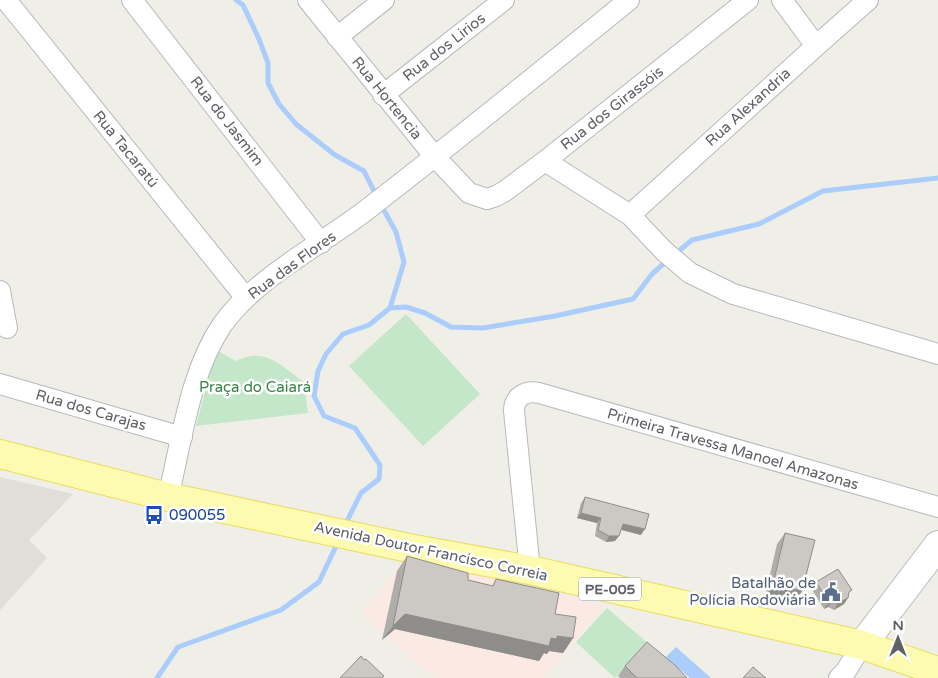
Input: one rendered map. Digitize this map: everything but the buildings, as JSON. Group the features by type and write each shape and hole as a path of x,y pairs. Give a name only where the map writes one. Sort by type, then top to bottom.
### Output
{"main road":[{"name":"Avenida Doutor Francisco Correia","path":"0,454 168,497 357,537 530,570 862,645"},
{"path":"862,645 938,545"},
{"name":"PE-005","path":"862,645 938,671"}],"street":[{"name":"Rua do Jasmim","path":"132,0 321,243"},
{"name":"Rua Hortencia","path":"308,0 383,95 435,157 469,193"},
{"path":"337,37 384,0"},
{"name":"Rua dos Lirios","path":"383,95 504,0"},
{"path":"435,157 630,0"},
{"name":"Rua dos Girassóis","path":"469,193 479,198 496,196 545,162 748,0"},
{"path":"782,0 816,46"},
{"name":"Rua Alexandria","path":"630,215 868,0"},
{"name":"Rua Tacaratú","path":"11,7 246,298"},
{"name":"Rua das Flores","path":"168,497 194,388 208,349 223,324 246,298 276,272 321,243 435,157"},
{"path":"545,162 630,215 671,257 690,273 733,294 938,354"},
{"path":"0,291 7,328"},
{"name":"Rua dos Carajas","path":"0,384 182,436"},
{"name":"Primeira Travessa Manoel Amazonas","path":"530,570 514,411 516,401 529,392 938,507"},
{"path":"839,678 846,671 862,645"}],"shaded area":[{"path":"0,477 73,494 29,540 47,558 0,610"},
{"path":"408,555 605,606 544,678 436,678 416,663 361,613"}],"green space":[{"path":"406,314 480,394 423,446 349,366"},
{"name":"Praça do Caiará","path":"216,350 236,361 256,356 264,357 280,364 304,382 308,413 196,426"},
{"path":"607,608 649,644 615,678 576,642"}],"water":[{"path":"676,647 711,678 690,678 666,657"}],"waterway":[{"path":"236,0 243,5 259,39 268,63 268,83 279,104 296,124 335,155 364,171 377,197"},
{"path":"675,254 692,240 759,224 823,191 938,178"},
{"path":"381,205 396,232 404,262 390,308"},
{"path":"344,527 361,493 379,479 380,465 355,428 324,416 314,396 318,371 326,354 343,334 369,325 390,308 406,307 425,313 451,327 483,328 555,316 633,299 652,274 668,260"},
{"path":"157,678 178,647 281,610 319,582 338,542"}],"place":[{"name":"090055","path":"154,515"},
{"name":"Batalhão de Polícia Rodoviária","path":"831,592"}]}
